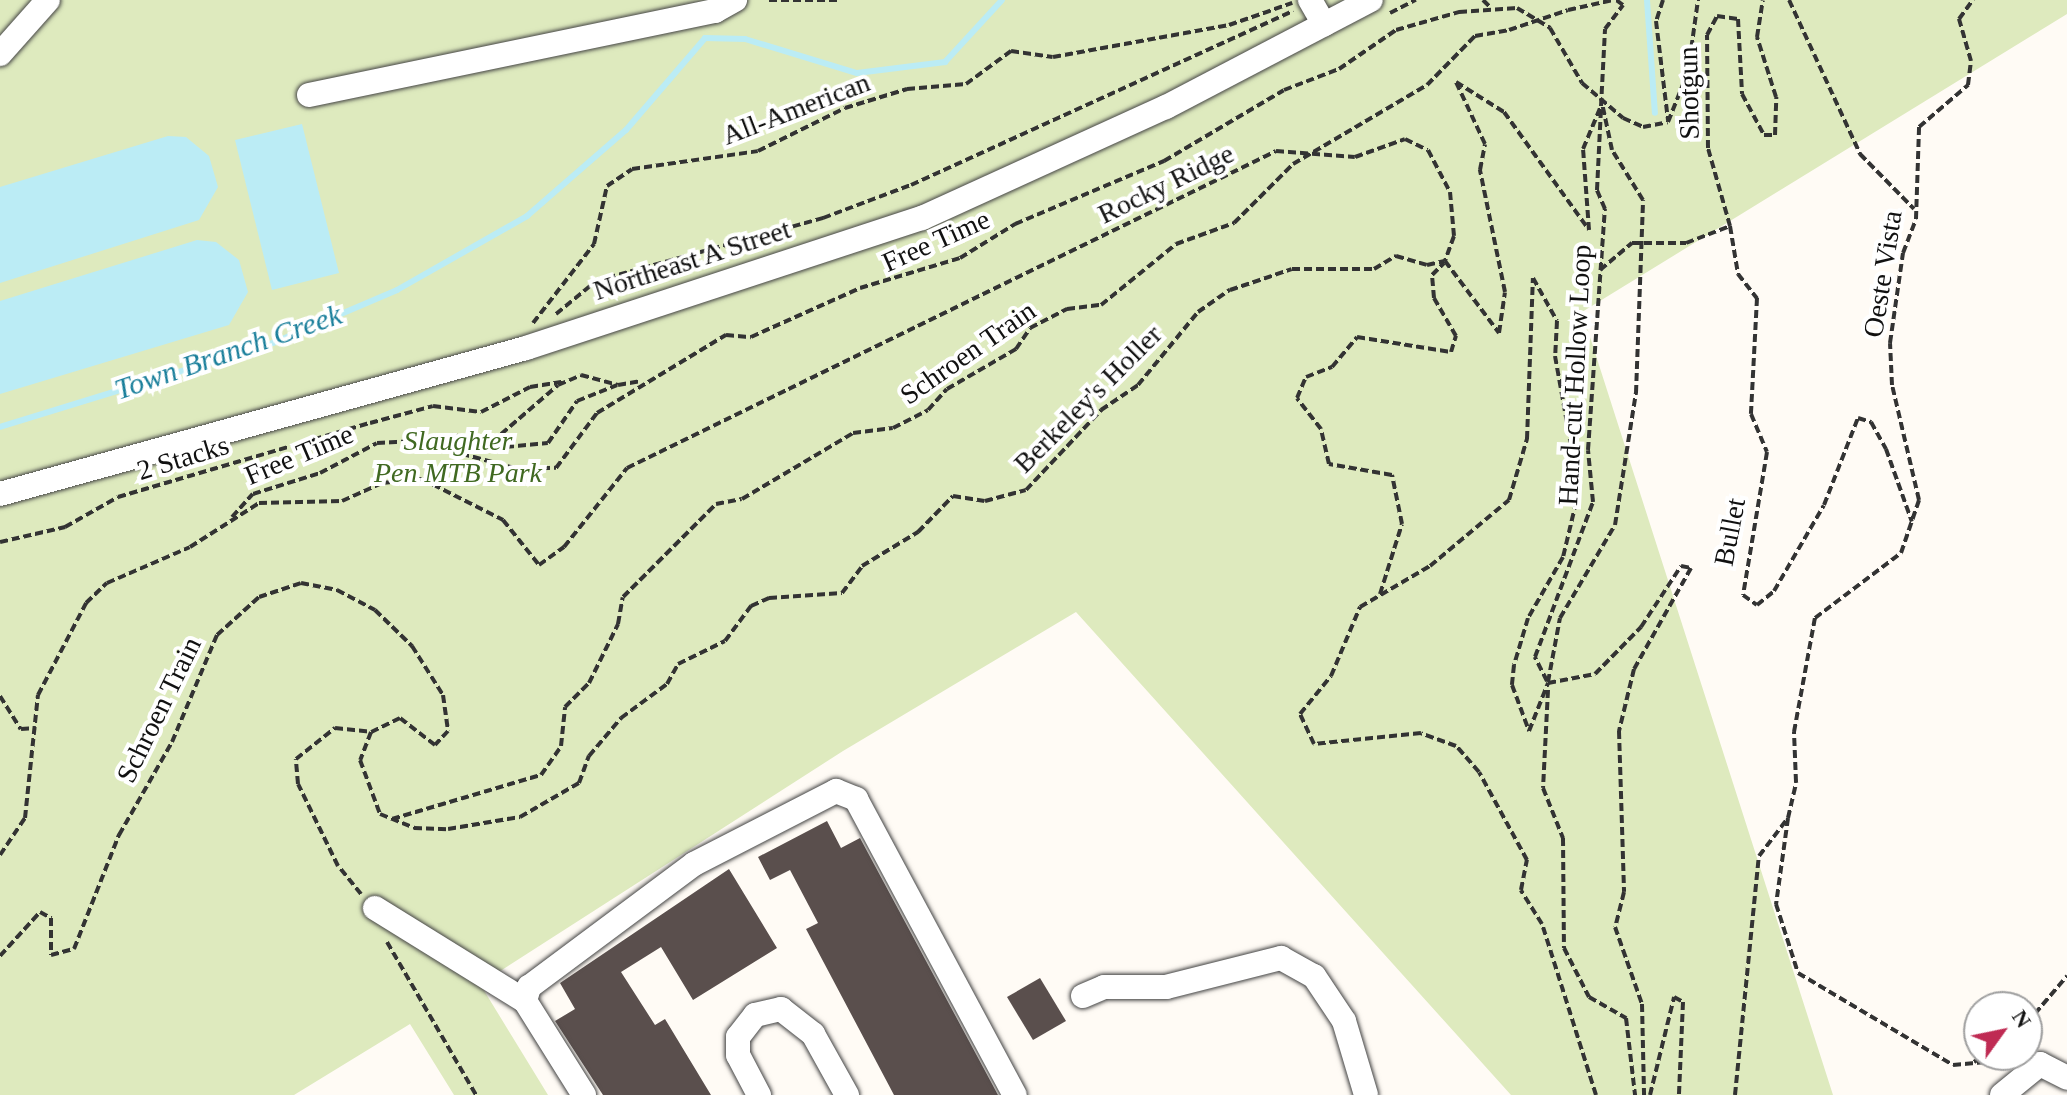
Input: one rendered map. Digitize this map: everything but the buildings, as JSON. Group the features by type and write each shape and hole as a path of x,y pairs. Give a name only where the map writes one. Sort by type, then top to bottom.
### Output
{"street":[{"path":"0,54 48,0"},
{"path":"309,95 715,11 735,0"},
{"path":"1306,0 1324,24"},
{"name":"Northeast A Street","path":"0,494 526,348 922,218 1371,0"},
{"path":"525,1001 540,977 670,881 836,791 856,799 1015,1095"},
{"path":"375,908 525,1001 584,1095"},
{"path":"1083,996 1104,987 1166,987 1281,958 1314,976 1344,1021 1366,1095"},
{"path":"759,1095 738,1055 738,1037 755,1015 781,1009 813,1034 847,1095"},
{"path":"2002,1095 2040,1064 2067,1078"}],"path":[{"path":"769,0 837,0"},
{"name":"All-American","path":"1306,0 911,185 823,218 596,281 528,330 594,244 607,186 632,169 758,151 845,108 907,89 966,84 1011,51 1053,57 1229,25 1306,0"},
{"path":"1483,0 1491,8"},
{"name":"Schroen Train","path":"0,956 40,912 51,918 51,955 74,949 119,835 172,742 217,635 259,597 301,583 337,590 375,610 412,646 443,695 444,741 425,743 400,718 390,719 363,748 375,809 389,820 541,775 561,746 565,707 589,683 618,624 623,597 716,504 742,499 770,476 826,455 853,433 893,428 928,410 947,389 1016,349 1030,328 1067,309 1101,305 1176,244 1234,223 1307,158 1427,85 1475,36 1509,30 1568,10 1615,0 1623,5 1605,29 1601,103"},
{"path":"1663,0 1656,21 1668,122"},
{"path":"1668,122 1688,72 1698,0"},
{"name":"Shotgun","path":"1730,226 1708,148 1707,35 1717,16 1738,19 1742,94 1764,135 1775,135 1776,97 1757,37 1763,0"},
{"path":"1789,0 1860,154 1914,209"},
{"name":"Oeste Vista","path":"1963,1063 1945,1062 1798,973 1776,904 1796,782 1794,732 1815,618 1884,572 1913,523 1919,500 1892,385 1890,343 1914,209 1919,127 1970,78 1959,19 1973,0"},
{"name":"Free Time","path":"232,517 253,494 320,473 344,455 415,441 518,469 556,468 597,413 625,402 646,379 726,335 751,337 860,288 880,288 910,270 936,268 976,251 1015,224 1164,161 1284,90 1339,69 1396,30 1491,8 1517,8 1550,28 1601,103"},
{"path":"1445,261 1492,328 1504,330 1505,292 1480,170 1485,144 1456,82 1504,112 1589,230 1583,149 1601,103"},
{"path":"1601,103 1643,127 1668,122"},
{"path":"1601,103 1612,150 1643,200 1636,241 1642,298 1636,393 1615,525 1560,618 1548,683 1543,788 1563,838 1564,948 1589,997 1626,1018 1635,1095"},
{"name":"Hand-cut Hollow Loop","path":"1548,683 1535,657 1593,502 1588,450 1600,270 1601,103"},
{"name":"Rocky Ridge","path":"232,517 259,503 342,501 382,483 422,479 503,520 539,565 564,547 627,468 727,413 785,393 927,317 955,313 1008,279 1111,237 1124,224 1276,151 1307,158 1355,157 1405,139 1428,150 1450,192 1454,236 1445,261 1432,275 1434,298 1456,336 1451,352 1357,337 1332,367 1306,377 1297,398 1321,429 1329,464 1392,475 1402,524 1379,596"},
{"path":"1600,270 1636,241 1686,243 1730,226"},
{"name":"Bullet","path":"1730,226 1738,274 1757,298 1751,414 1767,452 1743,595 1757,605 1774,591 1824,505 1858,418 1871,422 1886,449 1913,523"},
{"name":"Berkeley's Holler","path":"389,820 448,829 520,817 579,783 589,756 621,718 667,684 678,664 725,641 751,606 842,593 862,566 918,532 953,496 985,501 1026,490 1101,410 1138,385 1198,312 1254,276 1374,269 1396,256 1427,265 1445,261"},
{"path":"1548,683 1529,731 1512,685 1514,665 1528,618 1563,557 1579,490 1555,356 1557,321 1533,278 1527,439 1509,500 1430,566 1360,607 1331,676 1300,714 1304,734 1314,744 1421,733 1456,746 1479,772 1527,860 1521,890 1542,924 1596,1095"},
{"name":"2 Stacks","path":"0,542 65,527 118,497 433,406 481,412 530,387 596,375 618,385"},
{"path":"415,441 452,435 494,448 548,443 577,401 618,385 646,379"},
{"path":"477,442 503,437 563,382"},
{"path":"0,855 25,818 38,695 86,603 107,583 190,547 232,517"},
{"path":"1548,683 1595,674 1641,627 1681,566 1691,568 1634,669 1619,731 1624,892 1615,927 1642,1004 1647,1095"},
{"path":"0,696 21,729 36,728"},
{"path":"1735,1095 1759,856 1788,818"},
{"path":"2043,1004 2067,976"},
{"path":"1647,1095 1674,997 1683,1002 1675,1043 1679,1095"}],"green space":[{"name":"Slaughter Pen MTB Park","path":"0,0 2067,0 2067,14 1582,312 1833,1095 1511,1095 1076,612 843,751 480,984 548,1095 454,1095 410,1024 294,1095 0,1095"}],"water":[{"path":"302,124 339,273 272,290 235,140"},
{"path":"168,136 186,137 209,156 218,187 199,220 0,283 0,187"},
{"path":"197,240 216,242 239,260 248,292 229,325 0,394 0,301"}],"waterway":[{"name":"Town Branch Creek","path":"0,427 273,343 397,290 527,216 626,130 705,38 745,39 857,73 945,62 1002,0"},
{"path":"1647,0 1655,113"}]}
